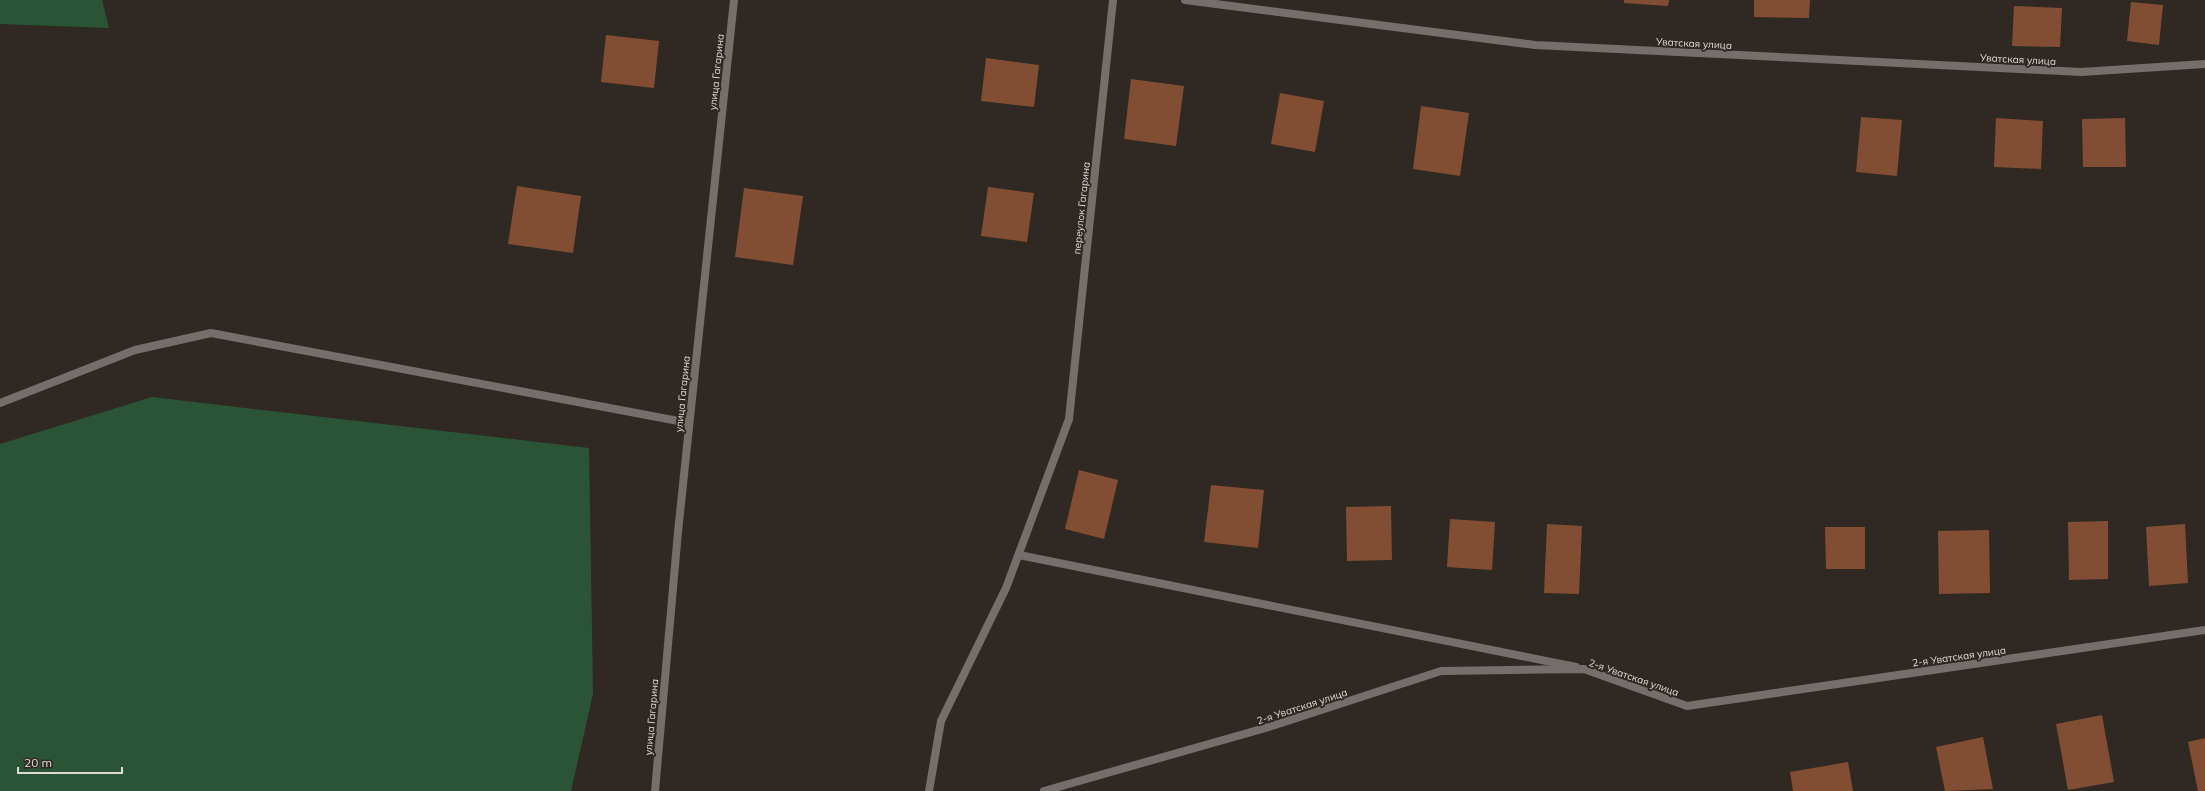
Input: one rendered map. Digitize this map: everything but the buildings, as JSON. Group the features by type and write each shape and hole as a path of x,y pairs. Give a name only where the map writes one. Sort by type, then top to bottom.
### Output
{"street":[{"name":"улица Гагарина","path":"655,791 689,423 734,0"},
{"name":"переулок Гагарина","path":"929,791 941,721 1006,588 1069,419 1113,0"},
{"name":"Уватская улица","path":"1185,0 1535,45 2081,72 2205,64"},
{"path":"0,403 135,350 211,333 689,423"},
{"path":"1019,555 1584,669"},
{"name":"2-я Уватская улица","path":"1044,791 1272,726 1441,671 1584,669 1688,706 2205,630"}],"green space":[{"path":"0,0 102,0 109,28 0,24"},
{"path":"152,397 589,448 593,694 571,791 0,791 0,444"}]}
